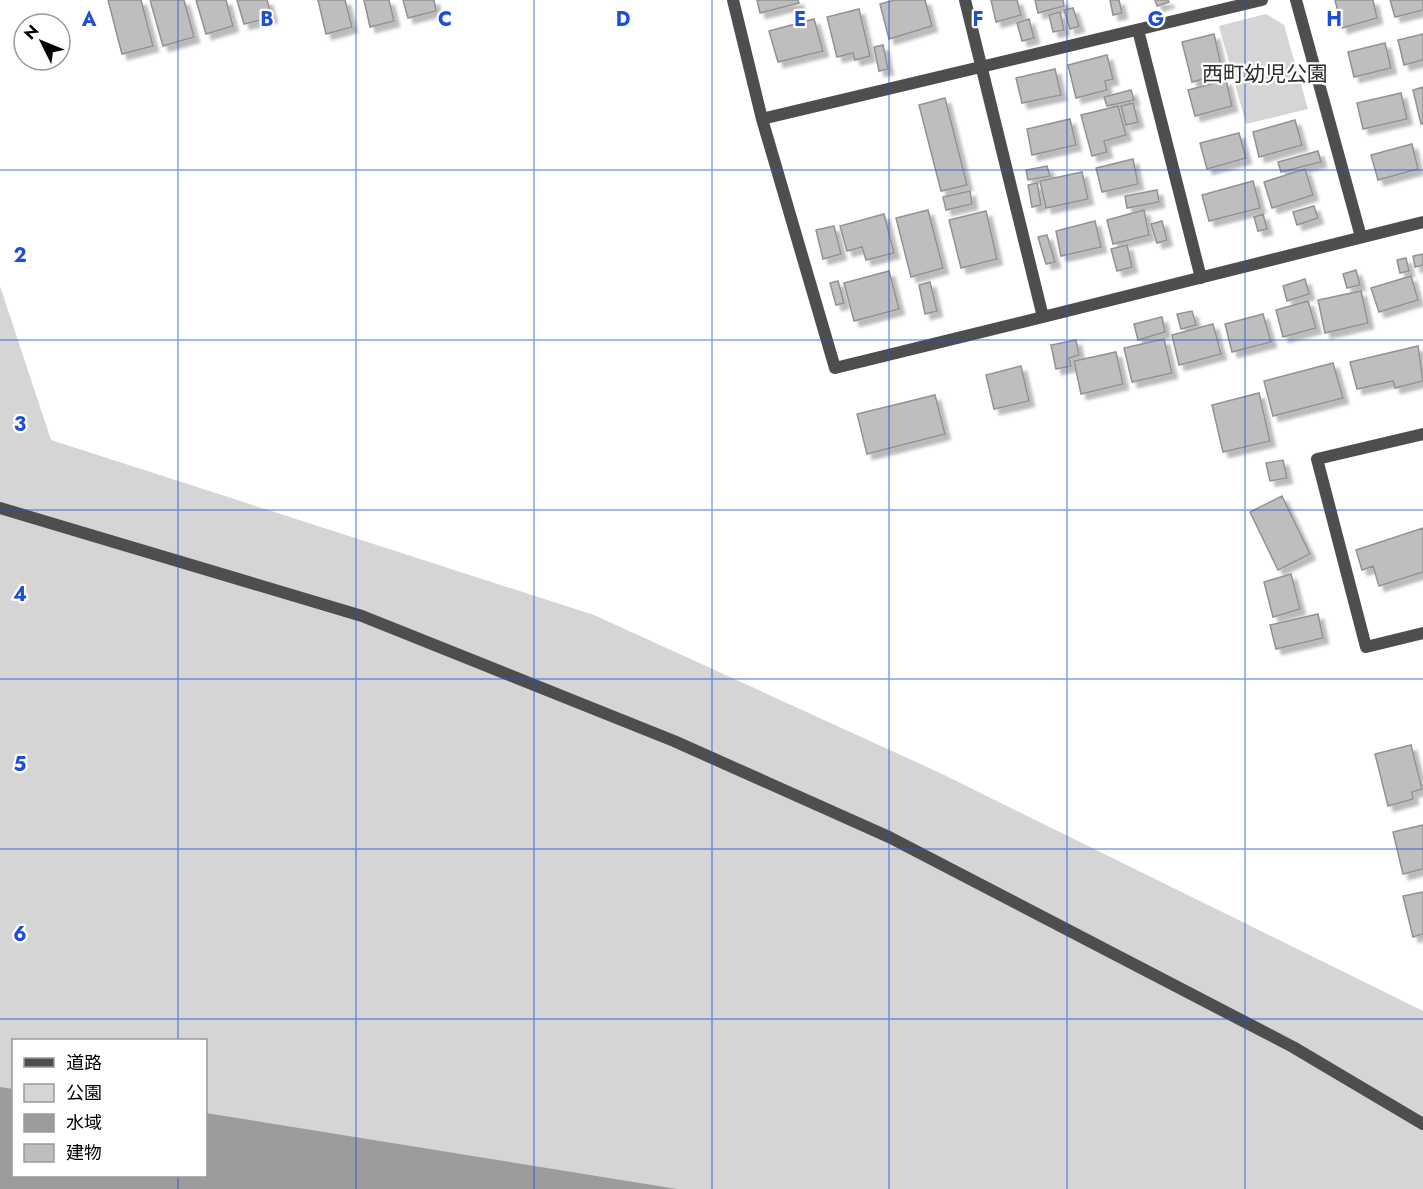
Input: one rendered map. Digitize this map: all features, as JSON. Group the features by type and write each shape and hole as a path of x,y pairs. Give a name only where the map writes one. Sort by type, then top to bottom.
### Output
{"street":[{"path":"733,0 762,119 835,368 1423,222"},
{"path":"965,0 1043,317"},
{"path":"762,119 1262,0"},
{"path":"1296,0 1361,237"},
{"path":"1138,30 1201,278"},
{"path":"1423,434 1317,459 1366,647 1423,633"},
{"path":"0,508 362,616 674,741 889,837 1293,1047 1423,1124"}],"green space":[{"name":"西町幼児公園","path":"1266,14 1284,25 1308,109 1246,124 1219,26"},
{"path":"0,286 51,440 594,615 938,772 1423,1011 1423,1189 593,1189 207,1130 207,1039 12,1039 12,1104 0,1102"}],"water":[{"path":"0,1087 12,1089 12,1177 207,1177 207,1113 677,1189 0,1189"}],"building":[{"path":"108,0 141,0 153,46 122,54"},
{"path":"150,0 184,0 194,37 163,46"},
{"path":"196,0 226,0 233,26 206,34"},
{"path":"237,0 267,0 272,17 244,24"},
{"path":"318,0 345,0 352,27 326,34"},
{"path":"364,0 389,0 394,21 370,27"},
{"path":"403,0 434,0 436,11 408,18"},
{"path":"757,0 798,0 799,3 760,13"},
{"path":"895,0 925,0 932,26 889,39 880,4"},
{"path":"991,0 1017,0 1021,15 996,22"},
{"path":"1035,0 1063,0 1064,6 1038,13"},
{"path":"1110,0 1119,0 1122,13 1113,15"},
{"path":"1155,0 1168,0 1169,2 1157,6"},
{"path":"1335,0 1373,0 1377,18 1342,28"},
{"path":"1390,0 1423,0 1423,10 1395,17"},
{"path":"1073,8 1079,26 1070,29 1064,10"},
{"path":"859,9 870,56 855,60 853,53 837,57 827,17"},
{"path":"1060,12 1064,30 1053,32 1049,15"},
{"path":"814,19 823,51 778,62 769,31"},
{"path":"1029,19 1034,38 1022,41 1017,23"},
{"path":"1214,34 1223,74 1192,82 1182,42"},
{"path":"1423,34 1423,60 1404,65 1398,40"},
{"path":"1385,43 1391,68 1354,77 1348,52"},
{"path":"883,45 888,69 879,71 874,47"},
{"path":"1107,55 1113,79 1105,81 1107,90 1076,98 1068,65"},
{"path":"1055,69 1061,95 1022,103 1016,78"},
{"path":"1226,80 1232,106 1195,116 1188,90"},
{"path":"1423,87 1423,124 1421,124 1413,90"},
{"path":"1131,90 1134,100 1107,106 1104,97"},
{"path":"1401,93 1407,119 1363,129 1357,103"},
{"path":"945,98 967,185 941,191 919,105"},
{"path":"1133,103 1138,122 1126,125 1121,106"},
{"path":"1118,106 1126,135 1104,141 1107,152 1092,156 1081,115"},
{"path":"1070,119 1076,145 1032,155 1027,129"},
{"path":"1295,120 1302,145 1259,157 1253,132"},
{"path":"1239,133 1246,158 1207,169 1200,143"},
{"path":"1412,144 1418,169 1378,180 1371,155"},
{"path":"1318,151 1321,162 1281,172 1278,162"},
{"path":"1133,159 1138,184 1102,192 1096,168"},
{"path":"1047,166 1050,176 1028,180 1026,170"},
{"path":"1305,169 1313,195 1272,208 1264,182"},
{"path":"1082,172 1088,199 1046,208 1040,181"},
{"path":"1253,181 1260,208 1209,221 1202,195"},
{"path":"1037,183 1041,205 1032,207 1028,185"},
{"path":"1157,190 1159,202 1127,208 1125,196"},
{"path":"970,191 972,204 946,210 943,197"},
{"path":"1314,206 1318,218 1297,225 1293,212"},
{"path":"928,210 943,268 911,277 896,218"},
{"path":"1144,210 1149,235 1113,244 1107,220"},
{"path":"986,211 997,259 961,268 949,220"},
{"path":"884,214 894,253 866,260 862,247 847,251 840,226"},
{"path":"1263,214 1267,229 1258,231 1254,217"},
{"path":"1095,221 1101,247 1061,256 1056,231"},
{"path":"1162,221 1167,240 1157,243 1151,224"},
{"path":"834,226 841,254 823,259 816,230"},
{"path":"1047,235 1055,262 1046,264 1038,237"},
{"path":"1127,245 1132,267 1117,271 1111,249"},
{"path":"1423,254 1423,265 1415,267 1413,256"},
{"path":"1406,258 1409,271 1400,273 1397,260"},
{"path":"1356,270 1360,285 1347,288 1343,274"},
{"path":"889,271 899,309 854,321 844,283"},
{"path":"1411,276 1418,300 1379,312 1371,288"},
{"path":"1305,279 1309,294 1287,301 1283,286"},
{"path":"838,281 844,303 836,305 830,283"},
{"path":"930,282 937,311 925,314 919,285"},
{"path":"1361,291 1368,323 1325,333 1318,300"},
{"path":"1308,301 1316,328 1283,337 1276,310"},
{"path":"1192,311 1196,325 1181,329 1177,314"},
{"path":"1263,314 1271,342 1232,352 1225,324"},
{"path":"1162,317 1165,332 1138,340 1134,324"},
{"path":"1213,324 1221,354 1179,365 1172,335"},
{"path":"1164,339 1172,373 1132,382 1124,348"},
{"path":"1076,340 1079,355 1069,358 1071,366 1056,369 1051,345"},
{"path":"1418,346 1423,381 1395,388 1393,381 1357,389 1350,362"},
{"path":"1116,352 1123,384 1081,394 1074,361"},
{"path":"1333,363 1343,398 1273,416 1264,381"},
{"path":"1021,366 1029,401 994,409 986,375"},
{"path":"1259,393 1270,441 1223,452 1212,405"},
{"path":"935,395 945,434 867,454 857,414"},
{"path":"1283,460 1287,478 1270,481 1266,463"},
{"path":"1282,496 1310,554 1278,570 1250,512"},
{"path":"1423,528 1423,572 1379,586 1373,566 1362,570 1356,550"},
{"path":"1291,574 1300,609 1273,617 1264,582"},
{"path":"1318,614 1323,638 1276,649 1270,625"},
{"path":"1411,745 1422,789 1412,792 1413,799 1388,806 1375,754"},
{"path":"1423,825 1423,869 1403,874 1393,832"},
{"path":"1423,892 1423,934 1413,937 1403,896"}]}
